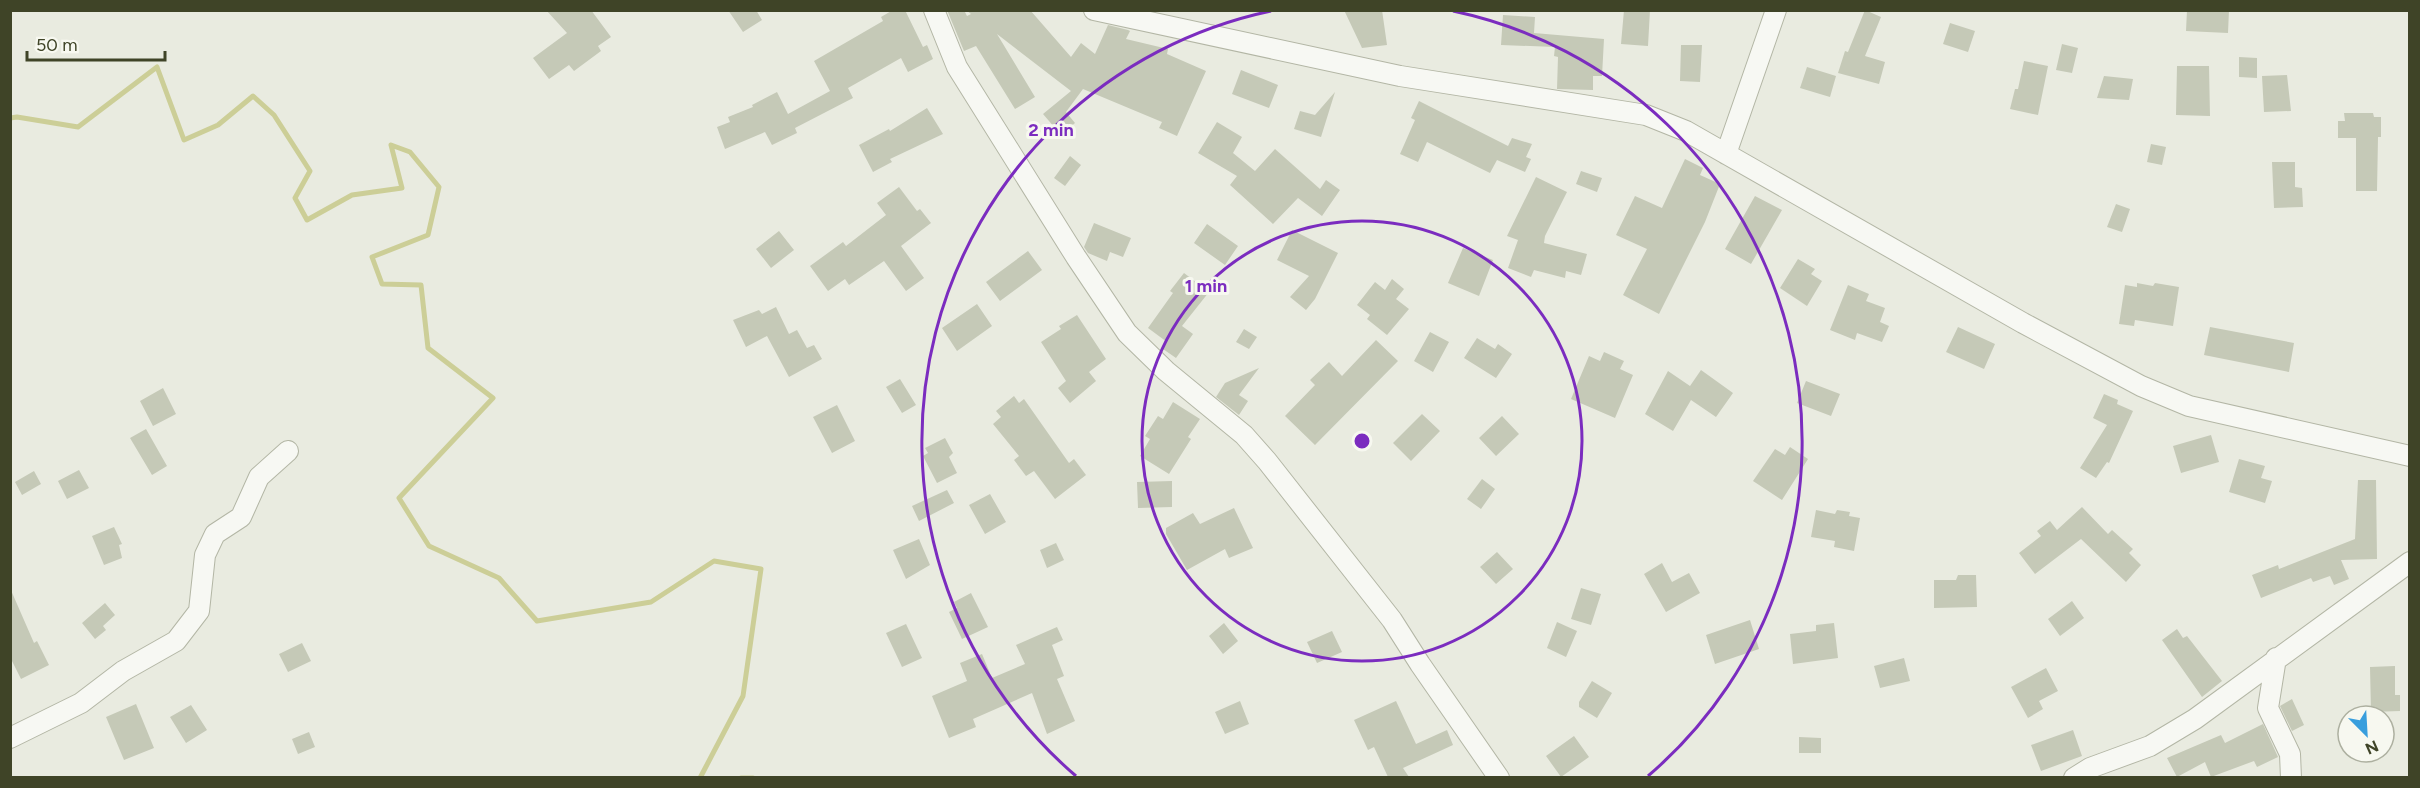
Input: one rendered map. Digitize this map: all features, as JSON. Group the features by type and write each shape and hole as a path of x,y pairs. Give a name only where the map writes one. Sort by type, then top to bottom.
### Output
{"street":[{"path":"934,10 957,67 1076,257 1127,333 1166,371 1244,435 1267,461 1392,620 1499,777"},
{"path":"1094,10 1400,76 1646,115 1686,130 2023,322 2141,386 2189,406 2409,456"},
{"path":"1726,154 1776,10"},
{"path":"10,738 81,703 123,671 176,641 199,611 205,555 215,534 241,517 259,477 288,451"},
{"path":"2074,777 2090,768 2151,746 2195,718 2409,562"},
{"path":"2276,658 2268,708 2290,754 2291,777"}],"building":[{"path":"546,10 591,10 611,37 598,46 601,51 574,71 569,65 549,79 533,58 567,33"},
{"path":"728,10 756,10 762,20 743,32"},
{"path":"893,10 905,10 923,47 927,45 933,59 908,72 901,58 848,88 853,98 795,128 797,133 772,145 765,132 725,149 717,127 730,122 728,117 753,107 752,105 777,92 788,114 830,91 814,61 883,21 881,17"},
{"path":"947,10 964,10 967,16 971,14 966,10 1030,10 1071,57 1081,43 1095,54 1108,25 1130,31 1126,39 1168,49 1167,54 1206,71 1177,136 1159,128 1162,122 1083,89 1066,112 1075,123 1061,135 1043,114 1071,91 997,34 1035,97 1015,109 976,46 964,51"},
{"path":"1344,10 1382,10 1387,45 1362,48"},
{"path":"1624,10 1650,10 1648,46 1621,44"},
{"path":"1865,10 1881,17 1865,56 1885,62 1879,84 1838,73 1845,51 1848,52"},
{"path":"2187,10 2229,10 2228,33 2186,31"},
{"path":"1503,15 1535,17 1534,33 1604,39 1602,76 1593,76 1593,90 1557,89 1558,57 1554,56 1555,47 1501,45"},
{"path":"1950,23 1975,31 1968,52 1943,44"},
{"path":"2062,44 2078,48 2072,73 2056,70"},
{"path":"1681,45 1702,45 1700,82 1680,81"},
{"path":"2239,57 2257,58 2257,78 2239,77"},
{"path":"2024,61 2048,66 2038,115 2010,109 2015,89 2018,89"},
{"path":"2177,66 2209,66 2210,116 2176,115"},
{"path":"1807,67 1836,76 1830,97 1800,88"},
{"path":"1241,70 1278,85 1269,108 1232,94"},
{"path":"2287,75 2291,111 2264,112 2262,76"},
{"path":"2104,76 2133,79 2129,100 2097,98"},
{"path":"1335,92 1321,137 1294,129 1300,111 1315,115"},
{"path":"1419,101 1508,146 1512,138 1532,144 1526,157 1531,159 1525,172 1497,160 1490,173 1427,142 1418,162 1400,154 1415,120 1411,118"},
{"path":"927,108 943,134 890,159 892,162 873,172 859,145 889,129 890,131"},
{"path":"2344,113 2373,113 2374,117 2381,117 2381,137 2378,137 2377,191 2356,191 2356,138 2338,138 2338,121 2345,121"},
{"path":"1217,122 1242,137 1233,153 1255,171 1275,149 1320,189 1326,180 1340,190 1322,216 1298,198 1273,224 1230,185 1237,176 1198,153"},
{"path":"2151,144 2166,147 2162,165 2147,162"},
{"path":"1070,156 1081,165 1065,186 1054,178"},
{"path":"1685,159 1703,168 1700,175 1720,184 1705,222 1659,314 1623,295 1647,249 1616,235 1635,196 1662,208"},
{"path":"2272,162 2295,162 2295,187 2302,188 2303,207 2274,208"},
{"path":"1581,171 1602,178 1597,192 1576,184"},
{"path":"1536,177 1567,192 1545,236 1544,243 1587,254 1581,275 1566,271 1565,278 1534,270 1531,277 1508,268 1518,240 1507,236"},
{"path":"899,187 917,211 920,209 931,223 901,246 924,278 906,291 884,261 849,285 845,279 828,291 810,266 843,242 846,246 886,215 877,203"},
{"path":"1755,196 1782,210 1751,264 1725,249"},
{"path":"2116,204 2130,209 2122,232 2107,227"},
{"path":"1094,223 1131,238 1123,257 1110,252 1107,261 1088,253 1084,247"},
{"path":"1207,224 1238,246 1225,265 1194,243"},
{"path":"1292,230 1338,253 1315,299 1306,310 1290,297 1309,276 1277,260"},
{"path":"779,231 794,250 771,268 756,249"},
{"path":"1463,248 1493,260 1479,296 1448,283"},
{"path":"1028,251 1042,270 1000,301 986,282"},
{"path":"1798,259 1815,269 1811,274 1822,281 1807,306 1780,288"},
{"path":"1184,273 1209,292 1182,326 1193,334 1176,358 1163,349 1167,342 1148,328 1173,293 1170,291"},
{"path":"1392,279 1404,289 1396,299 1409,309 1387,335 1367,319 1370,315 1357,305 1375,282 1385,290"},
{"path":"2137,283 2179,287 2173,326 2135,320 2134,326 2119,324 2125,285 2137,287"},
{"path":"1848,285 1869,294 1866,301 1885,308 1880,322 1889,326 1882,342 1857,333 1855,340 1830,330"},
{"path":"977,304 992,326 957,351 942,328"},
{"path":"776,307 789,334 797,330 807,348 814,345 822,359 789,377 767,336 746,347 733,320 759,310 762,314"},
{"path":"1077,315 1106,359 1089,372 1096,381 1070,403 1058,388 1066,381 1041,342 1061,329 1059,326"},
{"path":"1958,327 1995,344 1984,369 1946,352"},
{"path":"2210,327 2294,343 2289,372 2204,355"},
{"path":"1244,329 1257,337 1249,349 1236,342"},
{"path":"1430,332 1449,342 1433,372 1414,361"},
{"path":"1477,338 1495,349 1498,344 1512,354 1496,378 1464,358"},
{"path":"1376,340 1398,361 1315,445 1285,416 1315,385 1310,380 1329,362 1342,376"},
{"path":"1604,352 1624,361 1620,369 1633,375 1615,418 1571,399 1589,356 1600,361"},
{"path":"1259,368 1239,395 1248,401 1239,415 1216,397 1225,383"},
{"path":"1701,370 1733,393 1716,417 1691,400 1673,431 1645,414 1668,371 1690,386"},
{"path":"900,379 916,405 902,413 886,387"},
{"path":"1806,381 1840,394 1831,416 1797,403"},
{"path":"163,388 176,414 153,426 140,401"},
{"path":"2104,394 2118,400 2117,404 2133,411 2109,463 2107,462 2096,478 2080,468 2107,425 2093,418"},
{"path":"1014,396 1019,403 1024,399 1069,463 1074,459 1086,475 1055,499 1034,471 1026,476 1014,460 1019,456 993,424 1001,417 996,411"},
{"path":"1173,402 1200,419 1188,437 1191,439 1169,474 1140,456 1150,439 1145,436 1158,416 1163,419"},
{"path":"837,405 855,441 832,453 813,417"},
{"path":"1422,414 1440,431 1411,461 1393,443"},
{"path":"1502,416 1519,434 1496,456 1479,438"},
{"path":"146,429 167,466 152,475 130,438"},
{"path":"2211,435 2219,462 2181,473 2173,446"},
{"path":"945,438 953,453 949,457 957,473 937,483 923,456 928,453 925,448"},
{"path":"1790,447 1808,459 1782,500 1753,481 1775,449 1785,455"},
{"path":"2239,459 2265,466 2261,478 2272,481 2265,503 2229,492"},
{"path":"79,470 89,488 67,499 58,481"},
{"path":"34,471 41,484 22,495 15,482"},
{"path":"1482,479 1495,489 1481,509 1467,499"},
{"path":"2358,480 2376,480 2377,559 2341,560 2349,579 2334,585 2330,576 2313,582 2311,578 2261,598 2252,575 2278,565 2279,569 2355,539"},
{"path":"1172,481 1172,507 1138,508 1137,482"},
{"path":"947,490 954,503 919,521 912,506"},
{"path":"990,494 1006,522 985,534 969,505"},
{"path":"2082,507 2108,534 2112,530 2133,549 2129,553 2141,565 2126,582 2081,539 2035,574 2019,553 2041,536 2037,531 2050,521 2057,530"},
{"path":"1234,508 1253,548 1229,558 1225,549 1187,570 1166,534 1166,528 1193,513 1200,524"},
{"path":"1816,510 1835,514 1837,510 1850,512 1849,516 1860,518 1854,551 1834,547 1835,541 1811,537"},
{"path":"114,527 122,544 119,545 122,558 104,565 92,536"},
{"path":"919,539 930,565 906,579 893,550"},
{"path":"1056,543 1064,560 1047,568 1040,550"},
{"path":"1497,552 1513,569 1496,584 1480,567"},
{"path":"1662,563 1672,582 1689,573 1700,593 1666,612 1644,574"},
{"path":"1958,575 1976,575 1977,607 1934,608 1934,580 1956,580"},
{"path":"10,588 34,643 37,641 49,665 21,679 10,657"},
{"path":"1581,588 1601,594 1591,625 1571,619"},
{"path":"971,593 988,627 962,639 949,612 957,608 954,602"},
{"path":"2072,601 2084,618 2060,636 2048,619"},
{"path":"105,603 115,615 103,626 106,630 95,639 82,623"},
{"path":"1750,620 1759,649 1715,664 1706,635"},
{"path":"1557,622 1577,631 1566,657 1547,648"},
{"path":"1224,623 1238,641 1223,654 1209,636"},
{"path":"1834,623 1838,658 1793,664 1790,634 1816,631 1816,625"},
{"path":"906,624 922,658 902,667 886,633"},
{"path":"1057,627 1063,640 1052,645 1064,676 1057,679 1075,721 1047,734 1032,693 973,719 976,727 949,738 932,696 967,681 960,663 982,654 992,678 1025,664 1016,645"},
{"path":"2177,629 2183,638 2187,636 2222,681 2202,697 2162,640"},
{"path":"1332,631 1342,652 1317,663 1307,642"},
{"path":"302,643 311,661 288,672 279,654"},
{"path":"1904,658 1910,681 1880,688 1874,666"},
{"path":"2395,666 2395,695 2400,695 2400,711 2396,711 2396,704 2371,704 2370,667"},
{"path":"2046,668 2058,691 2039,701 2043,709 2028,718 2011,687"},
{"path":"1592,681 1612,693 1597,718 1579,707 1579,702"},
{"path":"2292,699 2304,725 2292,731 2280,706"},
{"path":"1240,701 1249,724 1225,734 1215,712"},
{"path":"1396,701 1416,744 1447,730 1453,745 1403,768 1409,777 1388,777 1374,747 1368,750 1354,720"},
{"path":"136,704 154,748 124,760 106,717"},
{"path":"191,705 207,730 186,743 170,717"},
{"path":"2263,724 2278,757 2257,767 2254,761 2211,777 2205,762 2177,777 2167,758 2221,735 2225,743"},
{"path":"2073,730 2082,756 2041,771 2031,745"},
{"path":"309,732 315,747 298,754 292,739"},
{"path":"1574,736 1589,757 1561,777 1546,756"},
{"path":"1799,737 1821,738 1821,753 1799,753"}],"waterway":[{"path":"10,118 17,117 78,127 157,67 184,140 218,125 253,96 274,115 310,171 295,198 307,220 352,195 402,188 391,145 410,152 439,187 428,235 372,257 382,284 421,285 428,348 493,398 399,498 429,546 499,578 537,621 651,602 714,561 761,569 743,696 700,778"},
{"path":"741,778 753,778"}]}
